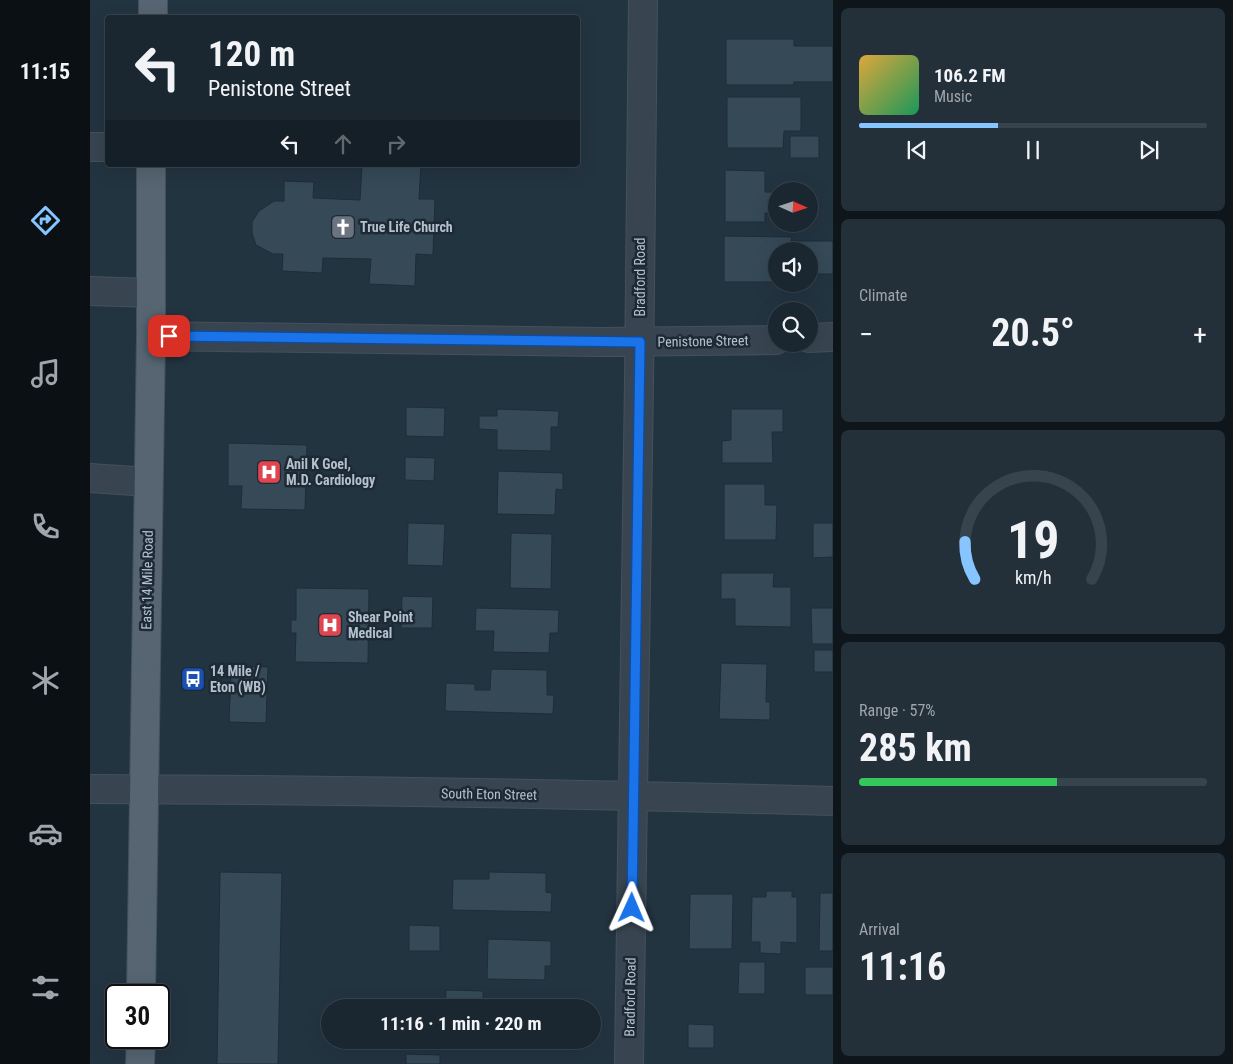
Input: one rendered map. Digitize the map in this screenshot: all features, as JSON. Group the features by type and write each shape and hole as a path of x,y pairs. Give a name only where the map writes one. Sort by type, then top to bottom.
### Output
{"main road":[{"path":"153,0 153,15"},
{"name":"East 14 Mile Road","path":"142,984 151,336 151,167"},
{"path":"140,1064 141,1049"}],"street":[{"name":"Bradford Road","path":"629,1064 643,0"},
{"path":"90,147 105,147"},
{"path":"90,291 151,293"},
{"name":"Penistone Street","path":"151,336 640,342 768,340"},
{"path":"818,338 833,337"},
{"path":"90,478 148,482"},
{"name":"South Eton Street","path":"90,789 632,796 833,801"}],"building":[{"path":"726,39 794,39 794,46 833,46 833,82 794,82 793,85 726,85"},
{"path":"727,97 801,97 801,131 784,131 783,148 727,148"},
{"path":"790,136 819,136 819,158 790,158"},
{"name":"True Life Church","path":"362,167 421,167 419,199 435,199 433,255 416,254 415,286 369,284 371,259 323,258 322,273 282,271 283,254 273,254 256,245 252,233 252,222 259,211 274,201 284,201 284,181 314,182 313,198 360,200"},
{"path":"725,170 765,171 768,213 765,213 765,222 725,222"},
{"path":"724,236 792,237 791,241 833,241 833,274 818,274 818,242 768,242 768,282 724,282"},
{"path":"406,407 445,408 444,437 406,436"},
{"path":"497,409 559,411 558,427 551,427 551,451 497,450 497,430 479,429 479,416 497,416"},
{"path":"731,409 783,409 783,432 772,432 773,463 722,463 722,441 731,440"},
{"path":"228,443 307,445 305,510 241,509 242,486 228,486"},
{"path":"405,457 435,458 434,481 405,480"},
{"path":"498,471 563,473 563,490 556,489 555,515 497,514"},
{"path":"724,484 765,484 765,505 777,505 776,540 724,540"},
{"path":"408,523 445,524 443,566 407,565"},
{"path":"813,523 833,523 833,557 813,558"},
{"path":"511,533 552,534 551,589 510,588"},
{"path":"721,573 774,573 773,587 791,587 791,627 735,626 735,599 721,599"},
{"path":"296,588 369,589 368,663 295,662 296,633 291,633 291,620 296,620"},
{"path":"402,596 433,597 432,628 401,628"},
{"path":"476,608 559,610 558,633 550,633 549,653 493,652 494,631 475,631"},
{"path":"811,608 833,608 833,644 812,644"},
{"path":"814,650 833,650 833,672 814,672"},
{"path":"721,663 767,664 766,702 770,702 770,720 719,719"},
{"path":"241,666 268,667 266,723 229,722 231,674 241,674"},
{"path":"491,669 547,670 547,695 554,695 553,714 445,711 446,683 475,684 475,690 490,690"},
{"path":"220,872 282,873 278,1064 217,1064"},
{"path":"489,872 546,873 546,892 552,893 551,912 452,910 453,879 489,879"},
{"path":"766,891 792,891 792,897 797,897 797,943 781,942 781,954 760,953 760,942 751,942 752,897 766,897"},
{"path":"820,893 833,893 833,951 819,951"},
{"path":"690,894 733,894 732,949 689,949"},
{"path":"409,925 440,926 440,951 409,951"},
{"path":"488,939 551,941 551,966 545,966 545,980 487,979"},
{"path":"739,962 765,962 765,994 738,994"},
{"path":"805,967 833,967 833,995 805,995"},
{"path":"446,990 483,991 483,999 446,999"},
{"path":"688,1024 714,1025 714,1048 688,1048"},
{"path":"406,1054 440,1055 440,1064 406,1064"}],"place":[{"name":"True Life Church","path":"343,227"},
{"name":"Anil K Goel, M.D. Cardiology","path":"269,472"},
{"name":"Shear Point Medical","path":"330,625"},
{"name":"14 Mile / Eton (WB)","path":"193,679"}],"route":[{"path":"169,336 640,342 632,796 632,908"}]}
